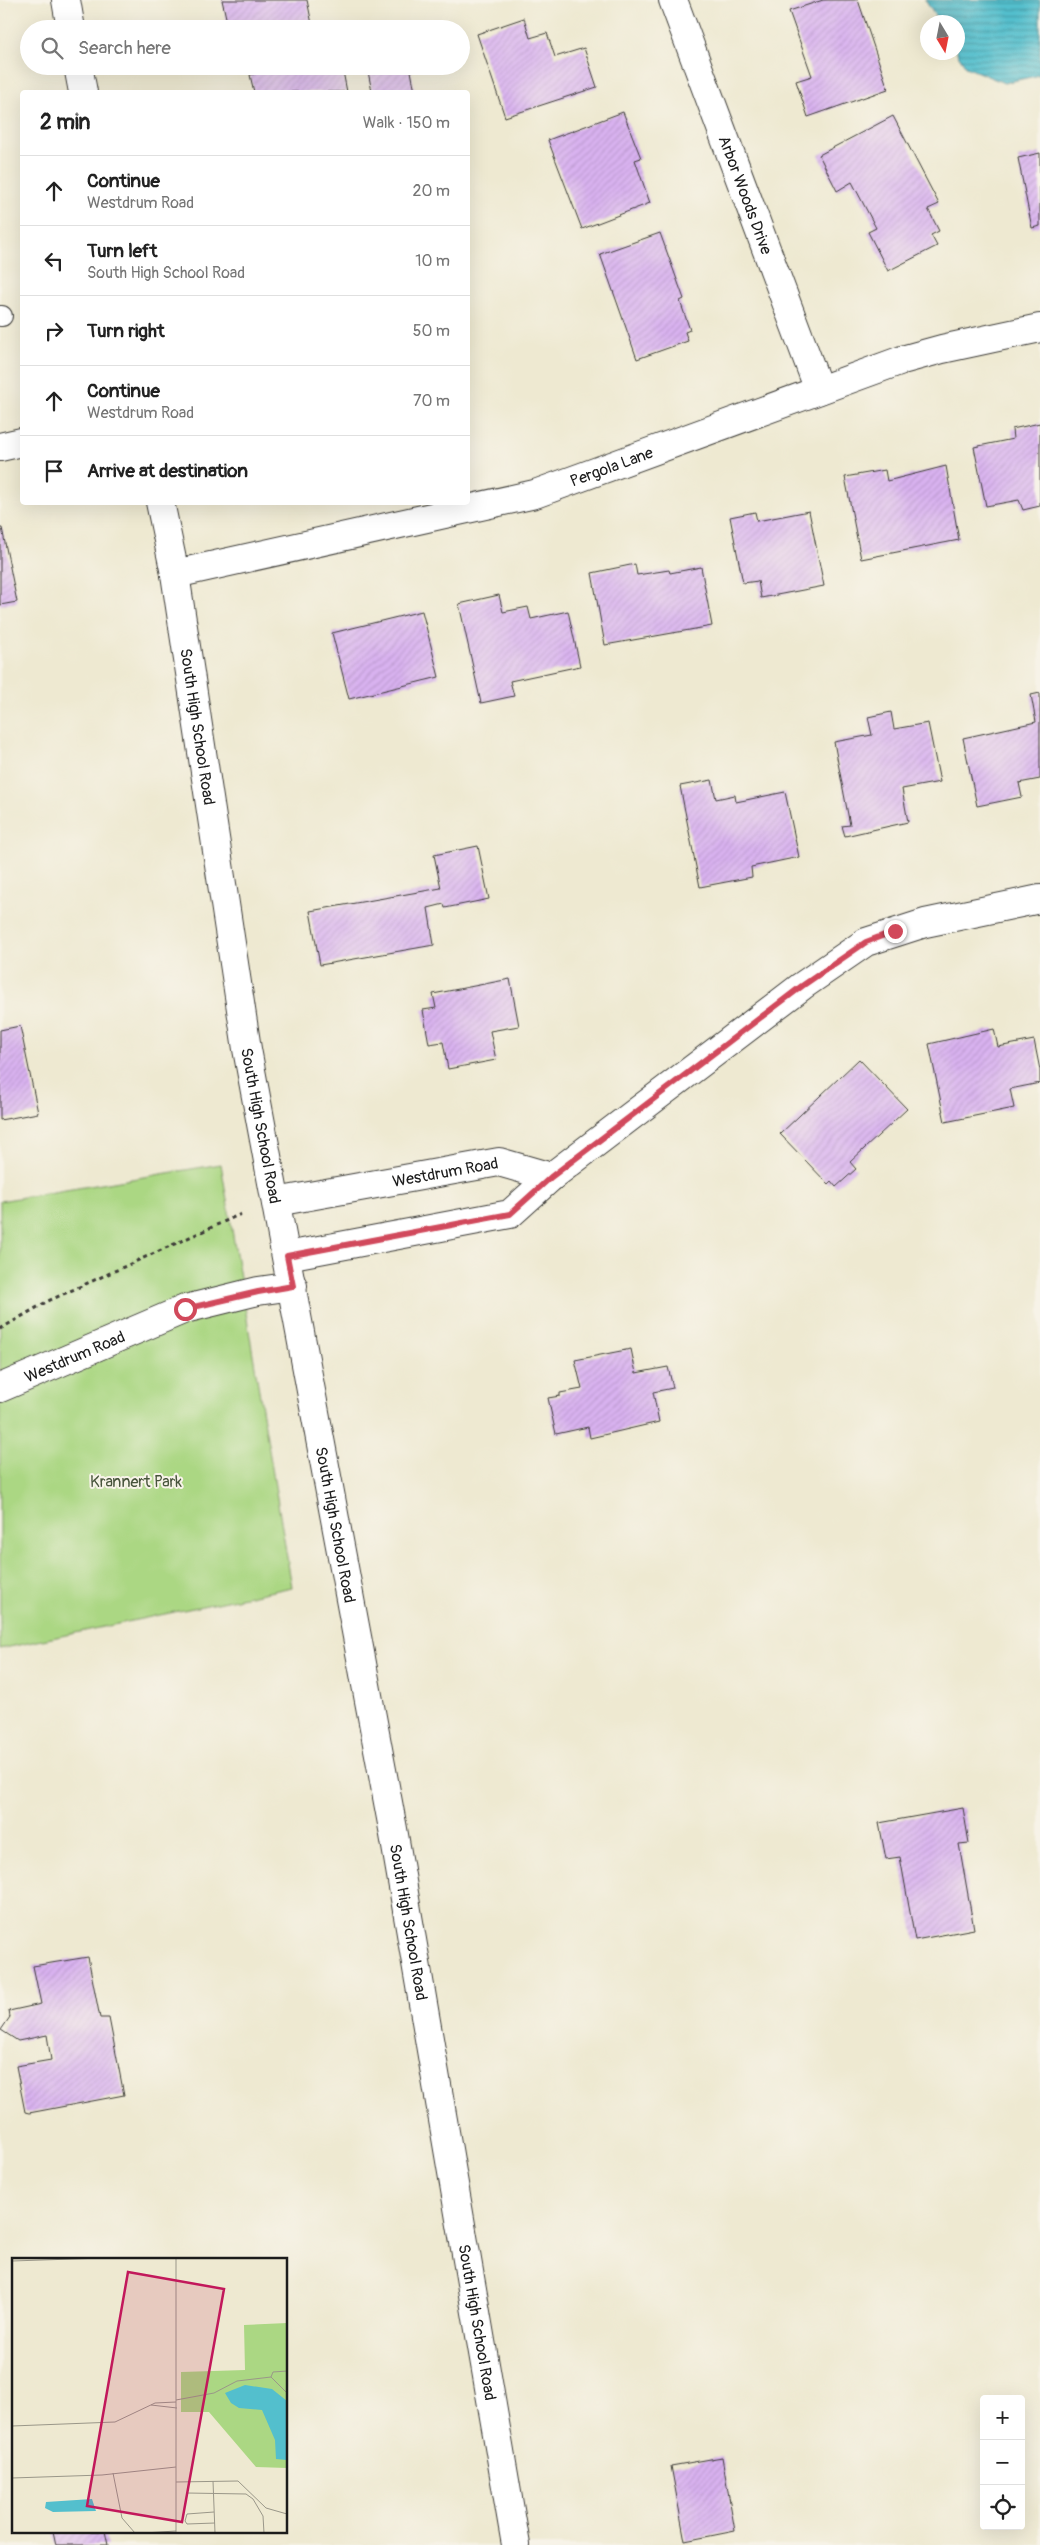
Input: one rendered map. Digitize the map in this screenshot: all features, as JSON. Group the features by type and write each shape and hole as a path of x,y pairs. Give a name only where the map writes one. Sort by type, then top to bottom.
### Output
{"street":[{"path":"66,0 69,20"},
{"name":"Arbor Woods Drive","path":"673,0 819,390"},
{"path":"80,75 83,90"},
{"name":"Pergola Lane","path":"175,574 535,494 902,360 1040,328"},
{"path":"0,447 20,442"},
{"name":"South High School Road","path":"161,505 175,574 247,1050 293,1286 393,1829 516,2545"},
{"path":"287,1256 510,1214 551,1177 802,986 866,942 925,923 1040,900"},
{"name":"Westdrum Road","path":"276,1202 500,1162 551,1177"},
{"name":"Westdrum Road","path":"0,1388 185,1309 293,1286"}],"path":[{"path":"0,1329 48,1300 241,1214"}],"green space":[{"name":"Krannert Park","path":"221,1164 292,1587 0,1649 0,1201"}],"water":[{"path":"925,0 1040,0 1040,75 1004,83 966,67 962,60 965,60 965,15 935,15"}],"building":[{"path":"222,0 307,0 311,20 227,20"},
{"path":"823,0 858,0 888,89 808,117 796,81 812,76 789,11"},
{"path":"524,18 530,38 547,33 555,57 584,48 597,87 505,117 477,34"},
{"path":"250,75 344,75 347,90 254,90"},
{"path":"369,75 412,75 415,90 372,90"},
{"path":"623,112 641,158 635,160 650,203 582,229 548,140"},
{"path":"893,116 939,204 928,209 939,231 931,235 937,246 888,271 868,232 876,228 852,182 837,191 819,155"},
{"path":"1040,153 1040,226 1032,228 1018,158"},
{"path":"660,233 684,299 680,301 690,330 685,332 688,341 637,359 600,254"},
{"path":"1040,423 1040,506 1023,510 1019,500 986,506 974,447 1013,439 1012,429"},
{"path":"946,466 959,540 861,559 845,477 885,470 887,481"},
{"path":"809,511 824,586 761,598 758,581 743,583 730,517 755,512 757,521"},
{"path":"0,528 2,528 17,602 0,605"},
{"path":"635,564 637,575 669,570 670,573 701,567 712,626 605,645 592,573"},
{"path":"499,595 503,612 528,607 531,619 568,611 580,666 510,681 514,696 481,703 459,604"},
{"path":"422,611 439,677 349,699 332,633"},
{"path":"1040,693 1040,779 1019,783 1022,797 977,806 963,738 1036,722 1031,695"},
{"path":"891,712 894,729 928,723 940,782 902,789 908,822 845,836 842,826 850,825 834,742 872,735 868,717"},
{"path":"712,780 716,799 735,795 736,802 785,792 799,857 751,867 752,877 700,887 680,786"},
{"path":"478,846 489,899 445,908 444,904 428,908 434,945 320,965 310,911 441,888 434,855"},
{"path":"510,979 519,1026 490,1031 496,1060 448,1069 443,1042 429,1044 423,1010 436,1008 433,994"},
{"path":"20,1026 38,1113 0,1120 0,1030"},
{"path":"994,1029 998,1047 1034,1040 1040,1070 1040,1083 1010,1089 1014,1108 945,1122 929,1044"},
{"path":"859,1059 907,1109 850,1162 856,1169 836,1187 831,1181 828,1184 780,1134"},
{"path":"631,1349 636,1373 668,1367 673,1388 653,1392 659,1422 590,1438 588,1427 556,1434 548,1398 560,1396 560,1393 582,1389 575,1360"},
{"path":"963,1808 969,1843 959,1844 974,1929 915,1940 900,1857 886,1859 879,1823"},
{"path":"88,1957 100,2018 109,2018 124,2095 29,2113 25,2112 16,2066 51,2060 47,2035 18,2041 1,2030 10,2017 9,2011 41,2004 33,1966"},
{"path":"722,2457 735,2531 685,2541 671,2466"},
{"path":"53,2532 105,2532 108,2545 56,2545"}],"route":[{"path":"185,1309 293,1286 287,1256 510,1214 551,1177 802,986 866,942 895,931"}]}
